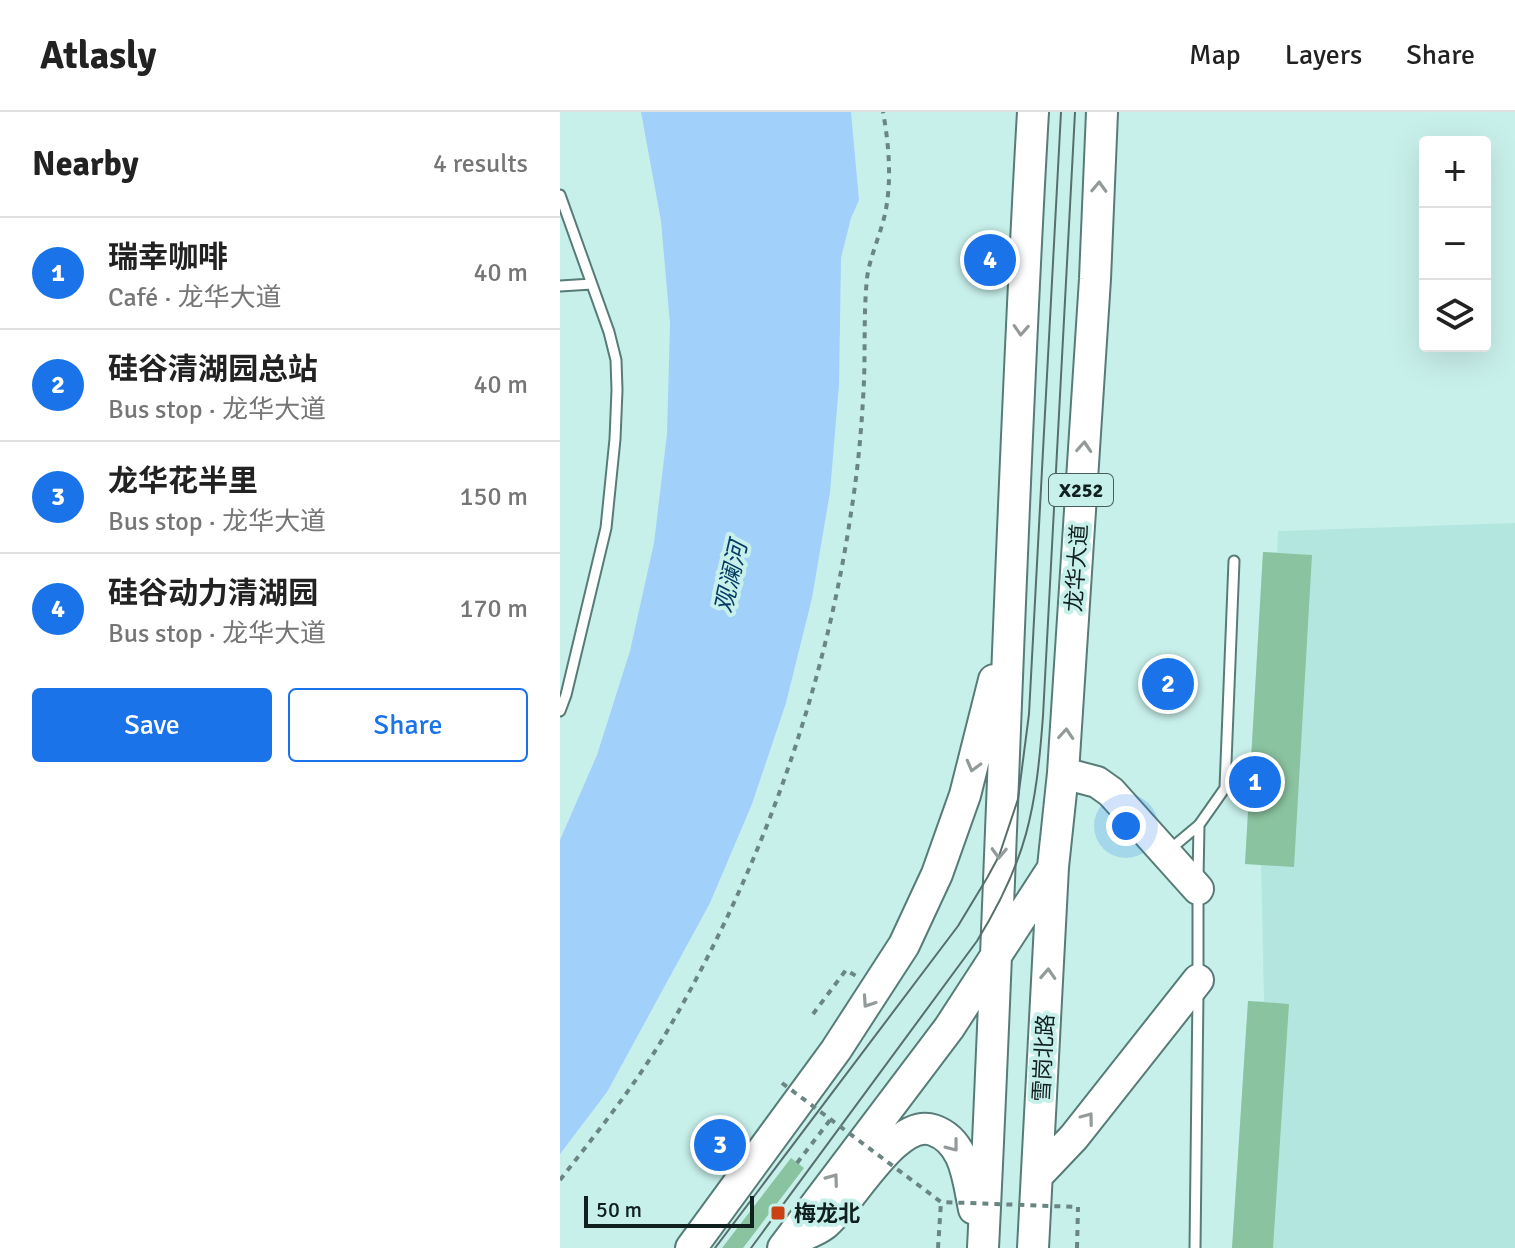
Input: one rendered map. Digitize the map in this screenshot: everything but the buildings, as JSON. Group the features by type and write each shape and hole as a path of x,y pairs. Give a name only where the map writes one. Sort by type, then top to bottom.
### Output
{"main road":[{"path":"982,1248 993,1046 1009,580 1033,112"},
{"name":"龙华大道","path":"785,1245 949,1028 1053,867 1063,773 1095,279 1102,112"},
{"path":"691,1248 836,1050 904,945 937,874 971,771 994,680 1009,580"},
{"path":"1063,773 1097,782 1111,792 1198,889"},
{"name":"雪岗北路","path":"1033,1248 1053,867"},
{"path":"1037,1176 1074,1137 1198,980"},
{"path":"993,1046 1043,1049"},
{"path":"785,1245 823,1226 853,1195 896,1141 908,1133 927,1128 947,1137 958,1151 966,1172 982,1248"}],"lane":[{"path":"560,195 616,360 615,439 606,528 560,711"},
{"path":"560,286 592,284"},
{"path":"1165,853 1199,825 1225,788 1234,561"},
{"path":"1195,1248 1199,825"}],"path":[{"path":"560,1180 637,1077 668,1030 699,973 741,891 771,816 813,694 837,596 851,511 863,400 867,278 888,195 883,112"},
{"path":"782,1083 941,1202 1078,1207 1077,1248"},
{"path":"797,1163 830,1120"},
{"path":"938,1248 941,1202"}],"shaded area":[{"path":"1515,523 1515,1248 1232,1248 1248,1001 1264,1001 1261,865 1245,864 1263,552 1277,552 1278,531"}],"water":[{"name":"观澜河","path":"641,112 851,112 859,200 841,258 839,385 830,492 812,598 786,703 752,804 710,903 607,1092 560,1154 560,840 597,755 630,651 654,543 667,434 670,324 661,221"}],"tram line":[{"path":"715,1248 958,926 999,856 1018,799 1029,714 1061,112"},
{"path":"751,1248 977,941 1007,885 1026,833 1037,779 1043,716 1075,112"}],"place":[{"name":"硅谷动力清湖园","path":"990,260"},
{"name":"硅谷清湖园总站","path":"1168,684"},
{"name":"瑞幸咖啡","path":"1255,782"},
{"name":"龙华花半里","path":"720,1145"},
{"name":"梅龙北","path":"778,1213"}]}
